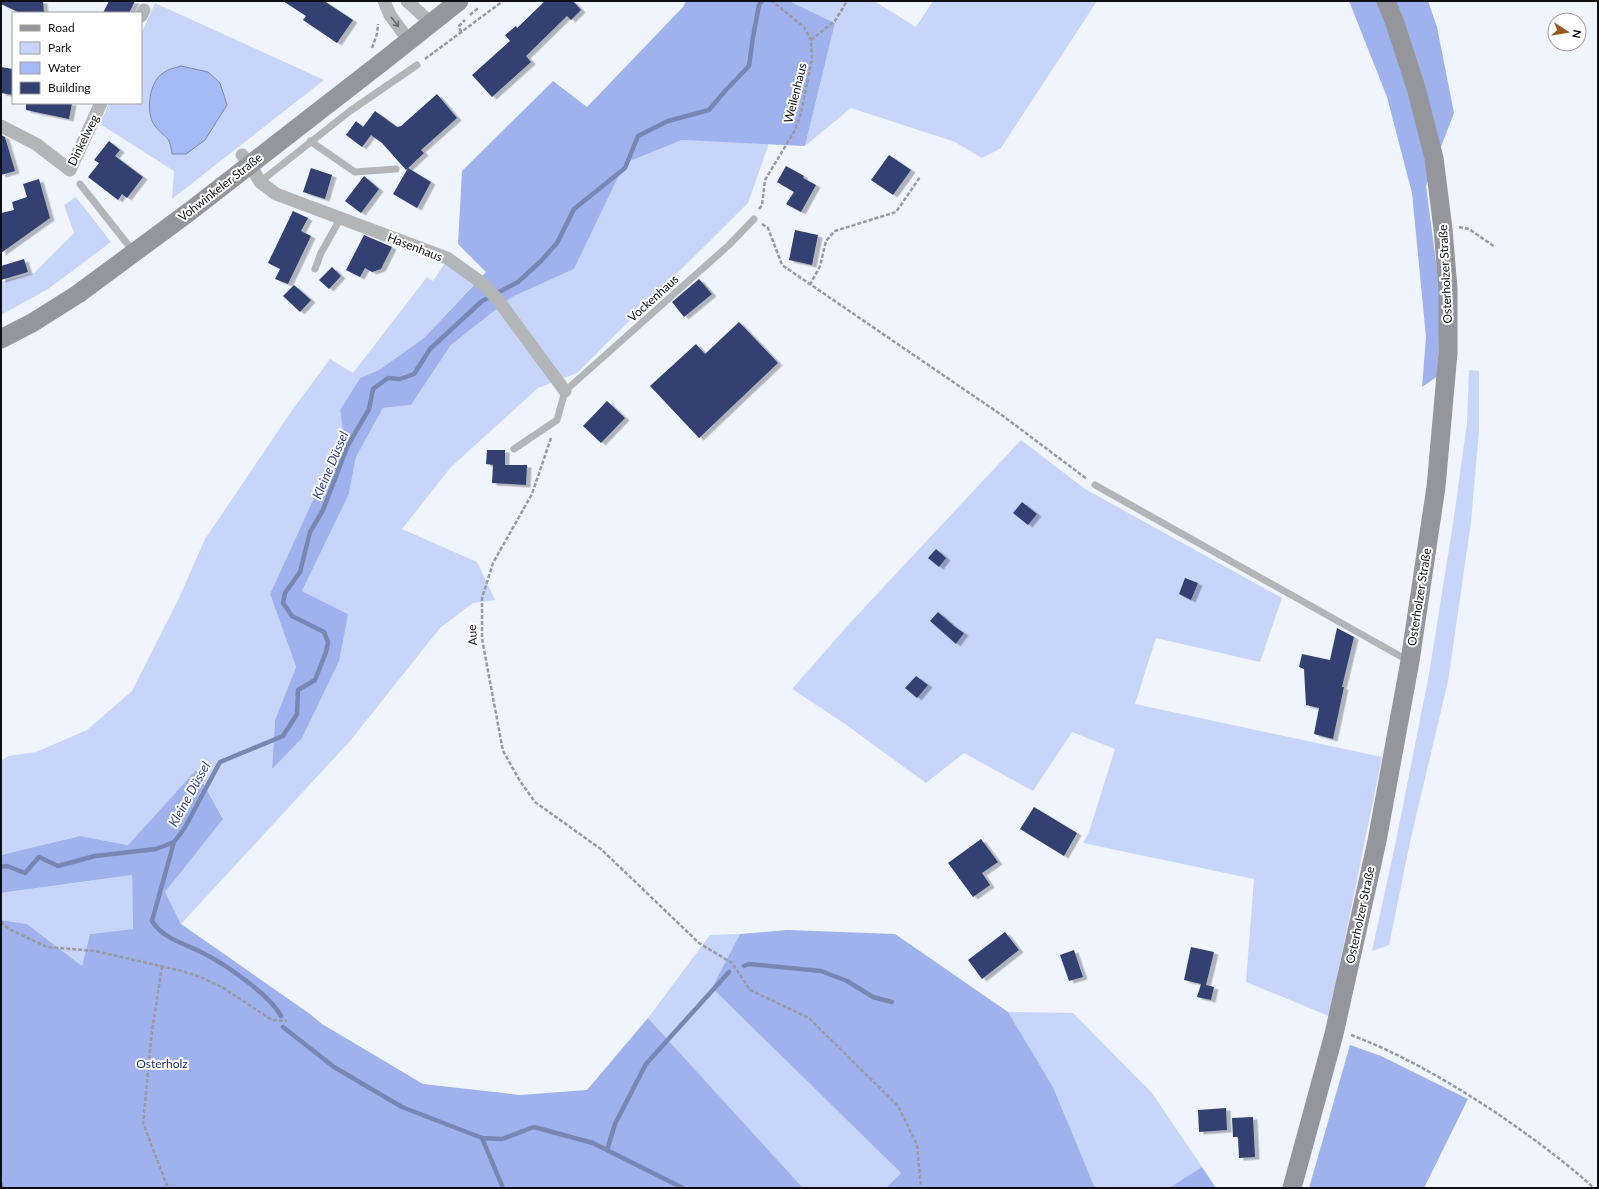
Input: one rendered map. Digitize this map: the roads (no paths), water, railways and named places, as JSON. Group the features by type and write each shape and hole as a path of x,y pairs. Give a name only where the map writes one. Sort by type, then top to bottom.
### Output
{"main road":[{"name":"Vohwinkeler Straße","path":"1,339 32,323 78,294 189,212 246,160 409,41 459,1"},
{"name":"Osterholzer Straße","path":"1292,1188 1334,1034 1377,841 1410,661 1436,487 1448,353 1448,289 1443,229 1434,158 1416,88 1395,23 1386,1"}],"street":[{"path":"384,1 390,15 409,41"},
{"path":"407,1 431,23"},
{"name":"Dinkelweg","path":"1,126 36,144 70,170 101,104"},
{"name":"Hasenhaus","path":"246,160 260,182 276,194 447,258 482,283 498,300 565,391"}],"lane":[{"name":"Vohwinkeler Straße","path":"260,182 310,141 350,111 416,65"},
{"path":"310,141 355,172 396,169"},
{"name":"Dinkelweg","path":"80,184 134,252"},
{"path":"315,269 321,253 340,219"},
{"name":"Vockenhaus","path":"565,391 729,245 754,219"},
{"path":"514,449 557,420 565,391"},
{"path":"1096,485 1410,661"}],"water":[{"path":"181,66 208,72 220,83 227,105 205,140 186,154 172,154 170,143 155,126 152,120 149,106 154,83 158,77 167,70"}],"waterway":[{"name":"Kleine Düssel","path":"1,867 7,866 25,873 39,857 58,866 95,856 156,849 174,842 184,829 220,762 283,736 297,714 298,690 315,680 326,652 328,642 324,632 292,616 283,603 285,593 300,572 310,532 323,510 348,445 369,409 373,389 388,378 400,379 414,374 430,349 482,301 518,282 541,261 557,243 574,209 625,168 638,136 668,121 709,110 749,66 759,5 762,1"},
{"path":"174,842 152,921 168,937 203,953 234,972 267,999 281,1016"},
{"path":"744,966 749,964 821,971 847,981 873,997 892,1002"},
{"path":"607,1150 615,1124 646,1064 729,972"},
{"path":"283,1027 334,1067 402,1107 482,1138 502,1139 534,1127 593,1143 683,1188"},
{"path":"482,1138 503,1188"}],"park label":[{"name":"Osterholz","path":"162,1063"}]}
